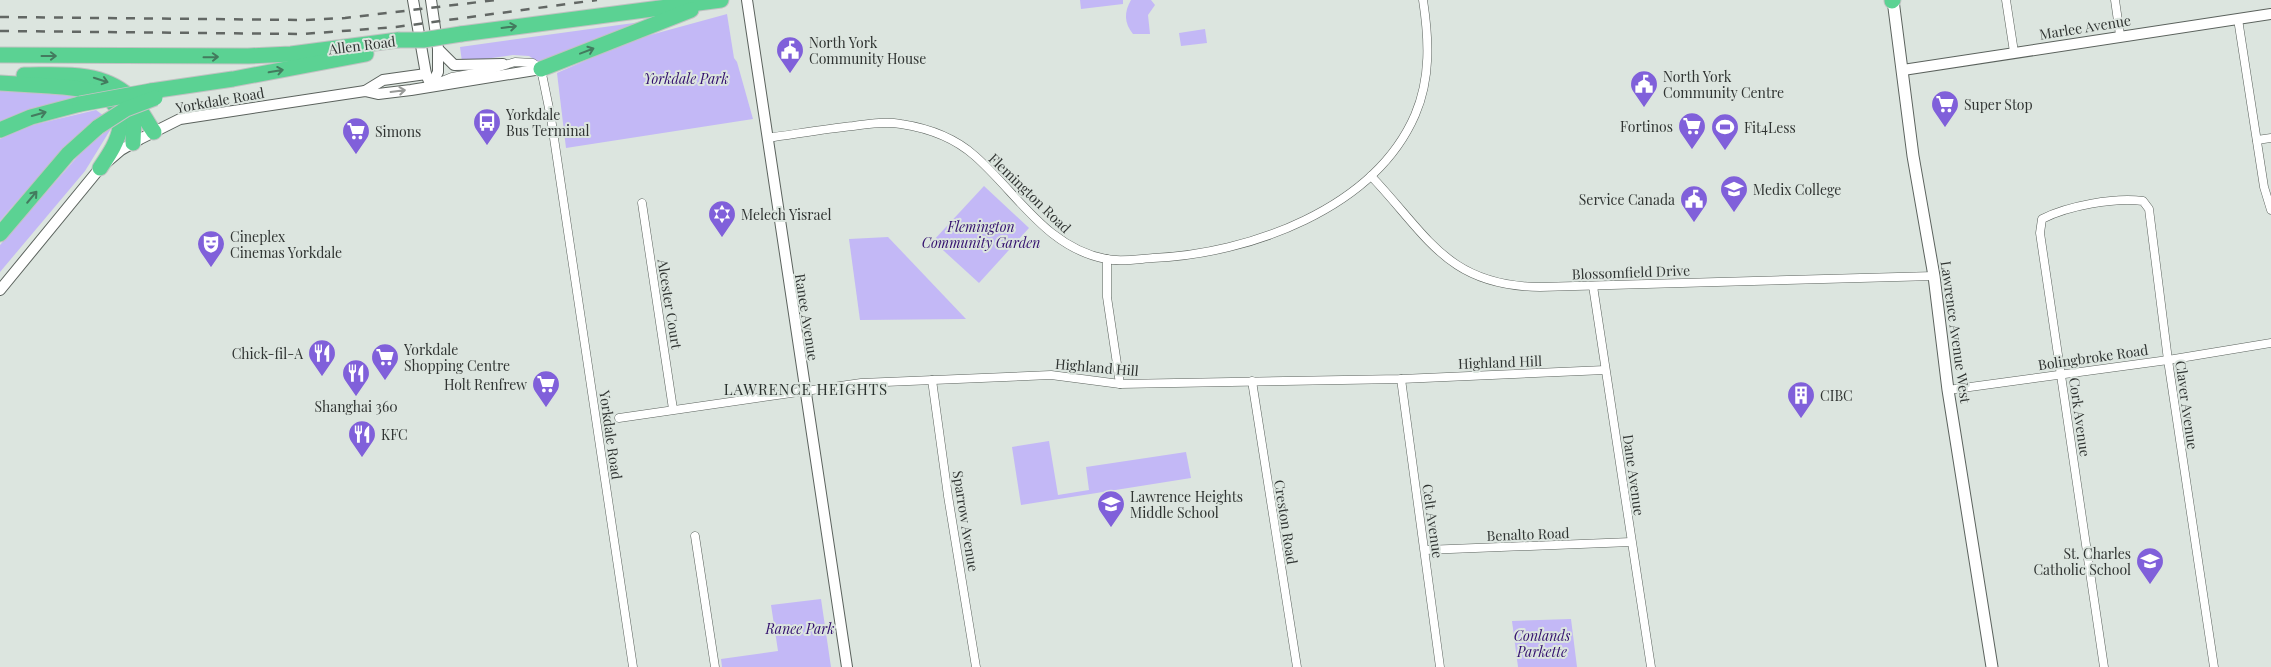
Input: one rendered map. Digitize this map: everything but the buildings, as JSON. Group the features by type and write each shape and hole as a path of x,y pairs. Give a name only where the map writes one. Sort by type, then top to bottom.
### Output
{"highway":[{"name":"Allen Road","path":"0,55 248,56 291,54 399,44 461,34 716,1"},
{"path":"541,69 716,1"},
{"path":"0,130 31,117 80,104 153,95 352,56 399,44"},
{"path":"0,76 77,75 93,77 109,83 130,97 154,132"},
{"path":"0,83 83,89 106,96 118,113 120,128 116,141 100,168"},
{"path":"0,234 68,154 98,127 153,95"},
{"path":"130,97 134,118 133,143"}],"main road":[{"name":"Lawrence Avenue West","path":"1892,0 1919,193 1934,276 1948,390 1992,667"}],"street":[{"path":"413,0 426,74 431,86"},
{"path":"431,0 438,49 438,72 431,86"},
{"name":"Ranee Avenue","path":"747,0 847,667"},
{"name":"Flemington Road","path":"767,138 876,123 898,123 940,134 975,156 1060,241 1076,250 1108,259 1190,255 1253,241 1305,220 1341,198 1371,176 1401,142 1420,103 1428,62 1423,0"},
{"path":"2006,0 2014,52"},
{"path":"2115,0 2120,35"},
{"name":"Marlee Avenue","path":"1903,70 2120,35 2271,14"},
{"path":"2238,19 2264,187 2271,210"},
{"path":"438,49 454,65 503,64"},
{"name":"Yorkdale Road","path":"431,86 452,77 486,71 503,64 524,61 533,63 541,69 551,118 633,667"},
{"name":"Yorkdale Road","path":"0,290 100,168 133,143 180,119 365,91 378,94 541,69"},
{"name":"Yorkdale Road","path":"365,91 383,80 426,74"},
{"path":"2257,140 2271,138"},
{"name":"Blossomfield Drive","path":"1371,176 1434,247 1468,272 1494,282 1512,286 1593,286 1934,276"},
{"name":"Claver Avenue","path":"2089,205 2130,199 2142,201 2149,209 2168,360 2214,667"},
{"name":"Alcester Court","path":"642,203 673,409"},
{"name":"Cork Avenue","path":"2089,205 2042,218 2040,233 2104,667"},
{"path":"1108,259 1106,297 1120,384"},
{"name":"Dane Avenue","path":"1593,286 1651,667"},
{"name":"Bolingbroke Road","path":"1948,390 2168,360 2271,343"},
{"name":"Highland Hill","path":"619,418 861,383 1051,375 1120,384 1252,382 1401,379 1605,370"},
{"name":"Celt Avenue","path":"1401,379 1440,667"},
{"name":"Sparrow Avenue","path":"932,380 948,496 976,667"},
{"name":"Creston Road","path":"1252,382 1297,667"},
{"path":"695,536 715,667"},
{"name":"Benalto Road","path":"1425,550 1631,542"}],"green space":[{"path":"1080,0 1123,0 1123,4 1081,9"},
{"path":"1131,0 1151,0 1155,5 1148,15 1150,34 1133,34 1130,30 1126,17"},
{"name":"Yorkdale Park","path":"727,14 734,58 737,62 753,119 566,148 557,73 632,40"},
{"path":"641,22 541,64 529,56 513,55 462,62 460,47"},
{"path":"1205,29 1207,43 1181,46 1179,33"},
{"path":"0,89 70,95 94,96 0,124"},
{"path":"96,110 104,116 49,166 0,221 0,139 24,127"},
{"path":"112,127 85,171 0,272 0,245 85,148"},
{"name":"Flemington Community Garden","path":"984,186 1029,228 979,283 933,241"},
{"path":"888,237 966,319 860,320 849,239"},
{"path":"1049,441 1058,495 1089,490 1086,467 1186,452 1191,478 1021,505 1012,447"},
{"name":"Ranee Park","path":"821,599 831,667 722,667 721,659 778,651 771,605"},
{"name":"Conlands Parkette","path":"1571,619 1577,667 1518,667 1512,621"}],"railway":[{"path":"0,17 306,20 345,18 496,0"},
{"path":"0,31 303,34 396,27 597,0"}],"place":[{"name":"North York Community House","path":"790,74"},
{"name":"North York Community Centre","path":"1644,108"},
{"name":"Super Stop","path":"1945,128"},
{"name":"Yorkdale Bus Terminal","path":"487,146"},
{"name":"Fortinos","path":"1692,150"},
{"name":"Fit4Less","path":"1725,151"},
{"name":"Simons","path":"356,155"},
{"name":"Medix College","path":"1734,213"},
{"name":"Service Canada","path":"1694,223"},
{"name":"Melech Yisrael","path":"722,238"},
{"name":"Cineplex Cinemas Yorkdale","path":"211,268"},
{"name":"Chick-fil-A","path":"322,377"},
{"name":"Yorkdale Shopping Centre","path":"385,381"},
{"name":"Shanghai 360","path":"356,397"},
{"name":"Holt Renfrew","path":"546,408"},
{"name":"CIBC","path":"1801,419"},
{"name":"KFC","path":"362,458"},
{"name":"Lawrence Heights Middle School","path":"1111,528"},
{"name":"St. Charles Catholic School","path":"2150,585"}],"district":[{"name":"LAWRENCE HEIGHTS","path":"806,389"}]}
